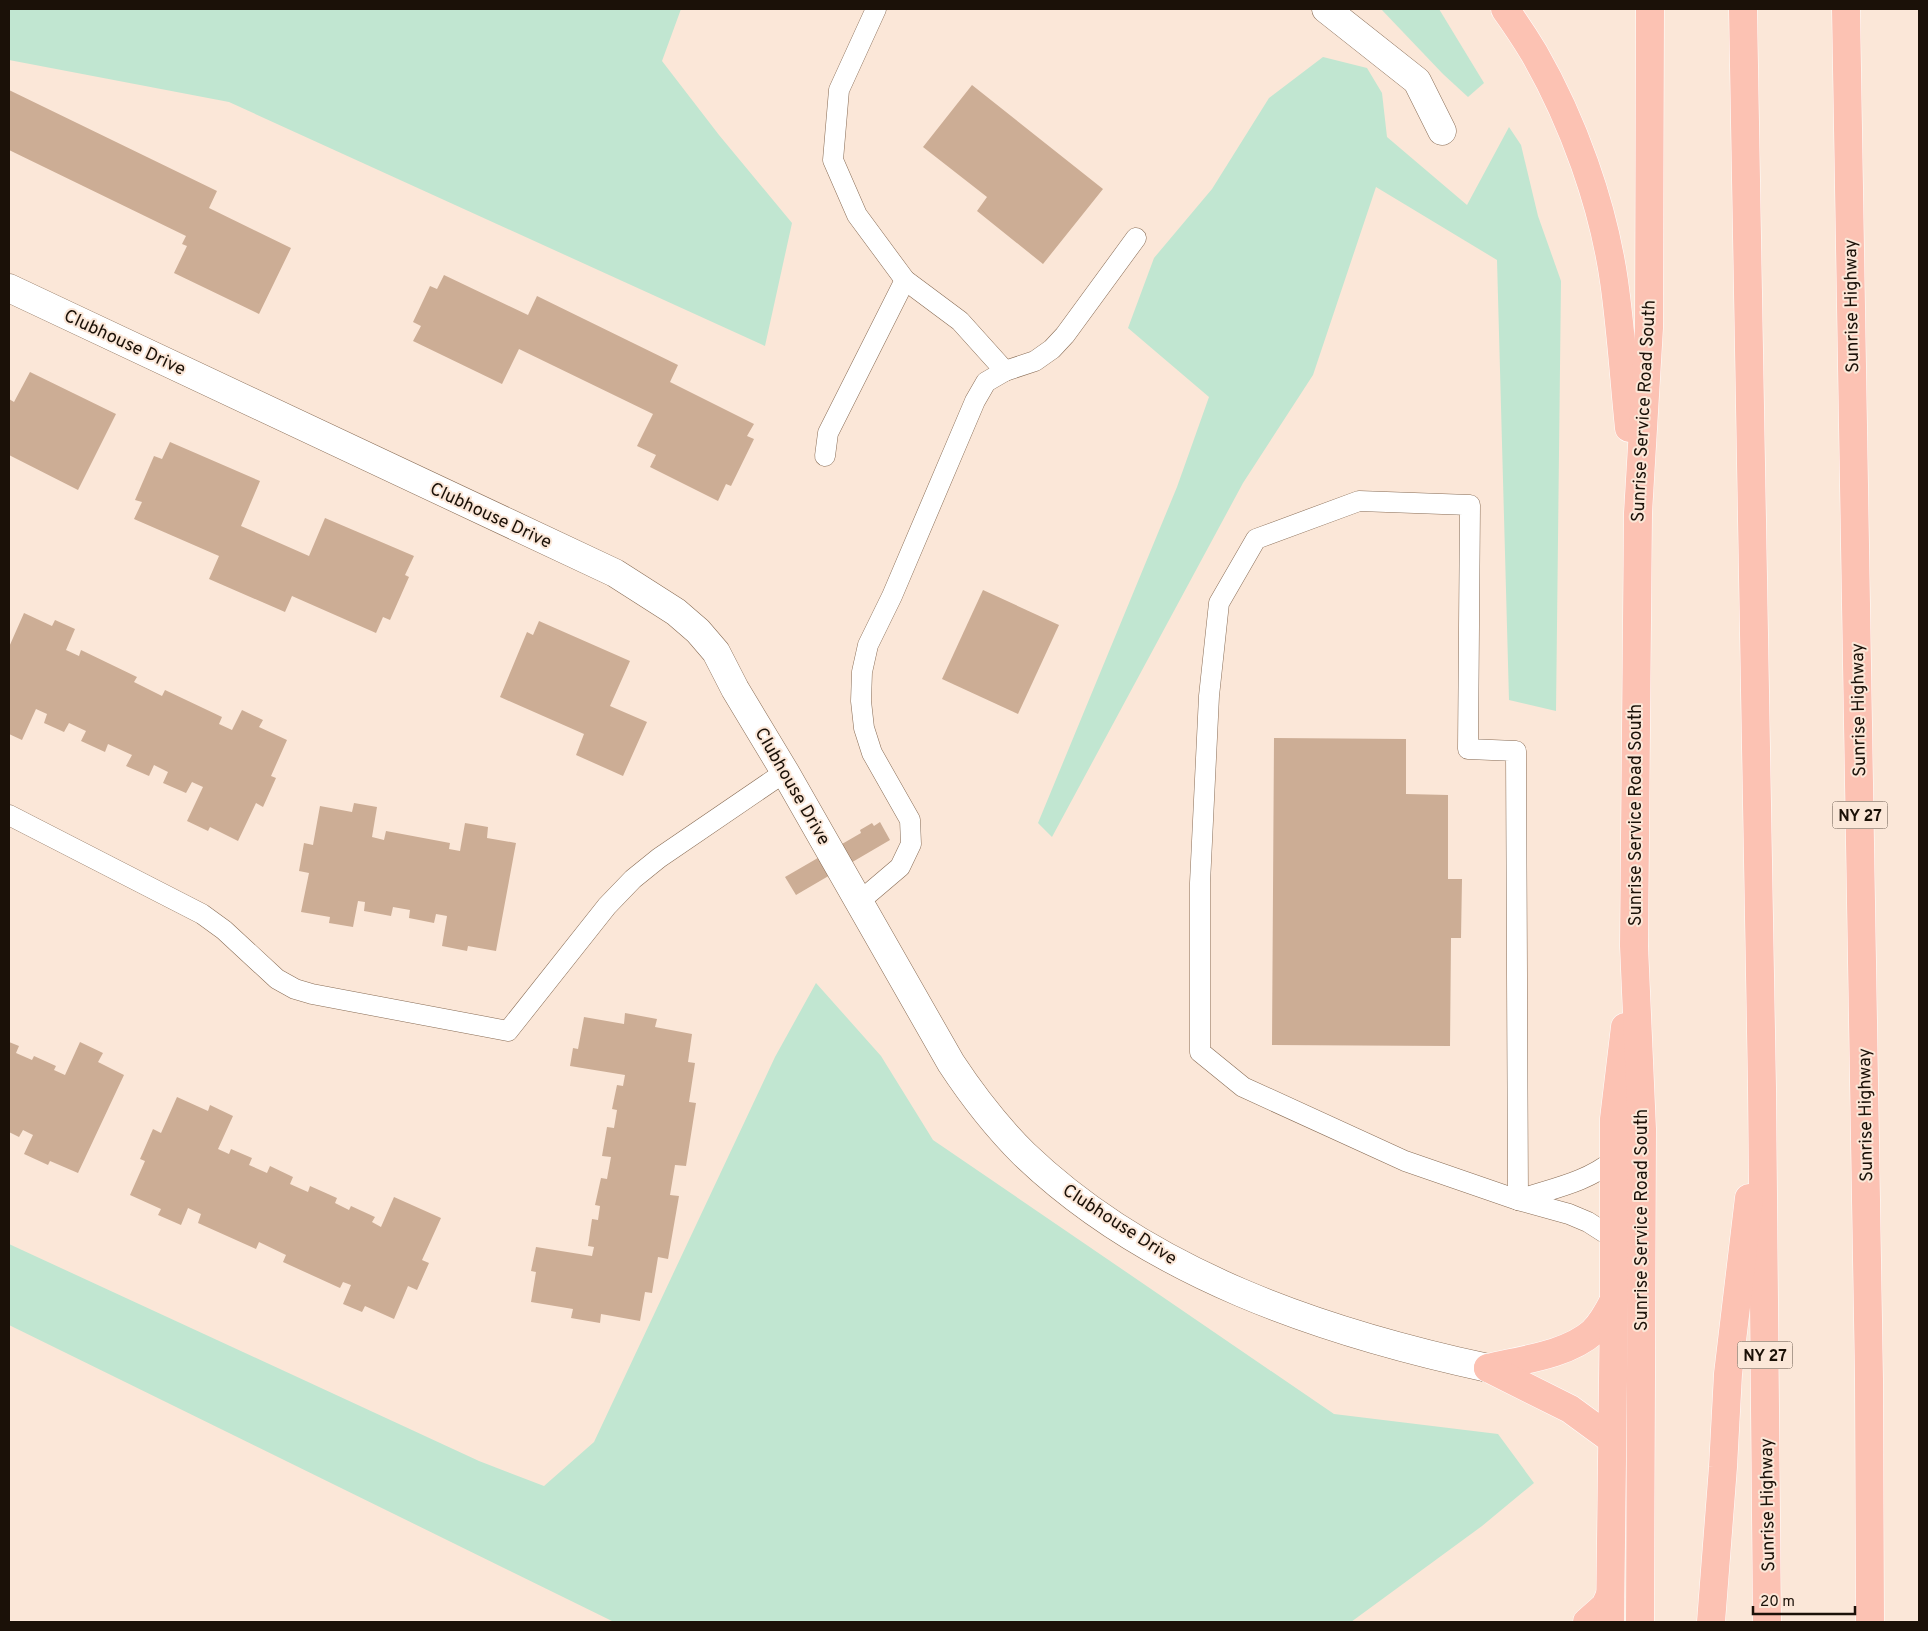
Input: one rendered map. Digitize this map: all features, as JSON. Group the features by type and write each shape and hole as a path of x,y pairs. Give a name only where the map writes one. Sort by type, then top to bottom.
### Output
{"highway":[{"path":"1505,9 1534,53 1578,143 1600,216 1614,280 1638,513"},
{"name":"Sunrise Service Road South","path":"1640,1622 1642,1129 1634,946 1638,513 1649,328 1650,9"},
{"name":"Sunrise Highway","path":"1744,9 1762,1088 1768,1622"},
{"name":"Sunrise Highway","path":"1846,9 1869,1379 1870,1622"},
{"path":"1610,1622 1614,1118 1634,946"},
{"path":"1711,1622 1728,1374 1762,1088"},
{"path":"1488,1368 1563,1350 1579,1343 1604,1320 1614,1300"},
{"path":"1488,1368 1570,1409 1611,1439"},
{"path":"1587,1622 1605,1606 1610,1594"}],"street":[{"path":"1326,9 1417,81 1442,131"},
{"name":"Clubhouse Drive","path":"9,288 615,573 654,597 698,631 716,652 735,689 860,901 951,1063 972,1095 1024,1154 1097,1213 1178,1263 1221,1284 1267,1303 1374,1340 1430,1356 1488,1368"}],"lane":[{"path":"876,9 839,90 833,160 858,215 905,280 960,321 1005,372"},
{"path":"860,901 900,867 912,844 910,820 872,754 864,728 861,701 862,672 868,645 892,596 975,401 986,382 1005,372 1035,361 1052,349 1065,335 1136,238"},
{"path":"825,456 828,433 905,280"},
{"path":"1518,1200 1516,751 1468,748 1470,505 1359,501 1256,539 1219,603 1209,696 1200,883 1200,1052 1243,1087 1405,1161 1518,1200 1569,1214 1588,1222 1614,1238"},
{"path":"9,815 202,914 224,930 276,979 295,989 312,994 508,1031 607,906 634,879 659,858 785,772"},
{"path":"1518,1200 1576,1182 1599,1172 1614,1160"}],"green space":[{"path":"9,9 681,9 662,61 719,135 792,223 765,346 229,102 9,60"},
{"path":"1381,9 1439,9 1484,83 1468,97 1443,74"},
{"path":"1323,57 1367,68 1382,93 1387,137 1467,205 1509,127 1521,145 1538,216 1561,281 1556,711 1509,700 1497,260 1376,187 1313,375 1243,483 1052,837 1038,823 1177,487 1209,397 1128,328 1154,258 1212,189 1269,98"},
{"path":"816,983 881,1056 933,1140 1334,1414 1498,1434 1534,1483 1482,1526 1351,1622 614,1622 9,1325 9,1244 479,1461 544,1486 594,1442 775,1057"}],"building":[{"path":"972,85 1103,189 1043,264 977,211 987,197 923,147"},
{"path":"9,90 217,191 209,208 291,248 259,314 174,273 187,246 182,244 186,236 9,150"},
{"path":"444,275 528,315 537,296 678,365 670,382 754,424 747,436 754,439 731,486 726,484 718,501 650,467 656,455 637,446 653,414 519,349 502,384 413,341 421,326 413,322 430,286 437,289"},
{"path":"30,372 116,414 78,490 9,455 9,399 14,402"},
{"path":"170,442 260,481 241,526 309,556 325,518 414,556 405,575 409,577 390,620 383,617 376,633 292,596 285,612 209,579 219,556 134,519 142,502 135,500 154,456 162,459"},
{"path":"983,590 1059,625 1018,714 942,679"},
{"path":"24,613 52,626 55,620 75,629 66,650 79,656 81,650 137,677 134,682 162,696 165,690 222,717 219,724 232,730 242,710 263,720 259,727 287,740 271,776 276,778 263,807 256,803 238,841 210,827 208,831 187,821 203,787 192,782 186,793 163,783 168,772 154,765 149,776 126,766 132,755 108,744 105,752 81,741 86,731 69,723 64,732 44,723 47,714 36,709 22,740 9,734 9,647"},
{"path":"539,621 630,661 610,706 647,722 623,776 576,755 584,734 500,697 527,632 533,635"},
{"path":"1274,738 1406,739 1406,794 1448,795 1448,879 1462,879 1461,938 1451,938 1450,1046 1272,1045"},
{"path":"354,803 377,807 372,837 384,840 386,831 450,843 449,849 460,851 465,823 488,827 487,838 516,843 496,951 468,946 467,951 442,946 447,916 436,914 434,923 409,918 410,910 393,907 391,916 364,911 365,902 358,901 353,927 329,923 330,917 301,912 309,873 299,871 304,843 313,845 320,806 352,812"},
{"path":"880,822 890,840 796,895 785,877 861,833 860,830 872,823 874,826"},
{"path":"625,1013 657,1019 655,1027 692,1034 688,1062 695,1063 689,1102 696,1103 686,1166 675,1165 670,1195 679,1196 668,1259 658,1257 652,1293 645,1292 640,1321 601,1314 600,1323 571,1318 573,1309 531,1302 536,1272 531,1271 536,1247 592,1256 594,1247 588,1246 592,1219 598,1220 600,1206 595,1205 601,1178 607,1179 611,1157 602,1156 607,1127 614,1128 617,1110 612,1109 617,1085 623,1086 625,1075 570,1066 573,1048 578,1049 584,1017 624,1024"},
{"path":"9,1042 19,1046 16,1053 32,1060 34,1056 56,1066 54,1070 65,1075 80,1042 103,1053 98,1062 124,1075 78,1173 50,1161 48,1165 24,1154 33,1135 23,1130 19,1137 9,1132"},
{"path":"177,1097 208,1111 210,1105 233,1116 218,1149 229,1154 231,1149 252,1158 249,1165 267,1173 270,1166 293,1177 290,1184 308,1192 310,1186 337,1198 335,1203 349,1210 351,1206 375,1217 372,1222 381,1227 394,1197 441,1218 422,1260 429,1263 417,1290 408,1286 394,1319 365,1306 362,1312 343,1304 351,1285 343,1282 340,1288 283,1262 286,1255 259,1242 256,1249 198,1223 201,1214 188,1208 181,1225 158,1215 161,1209 130,1195 145,1161 140,1159 153,1129 161,1133"}]}
